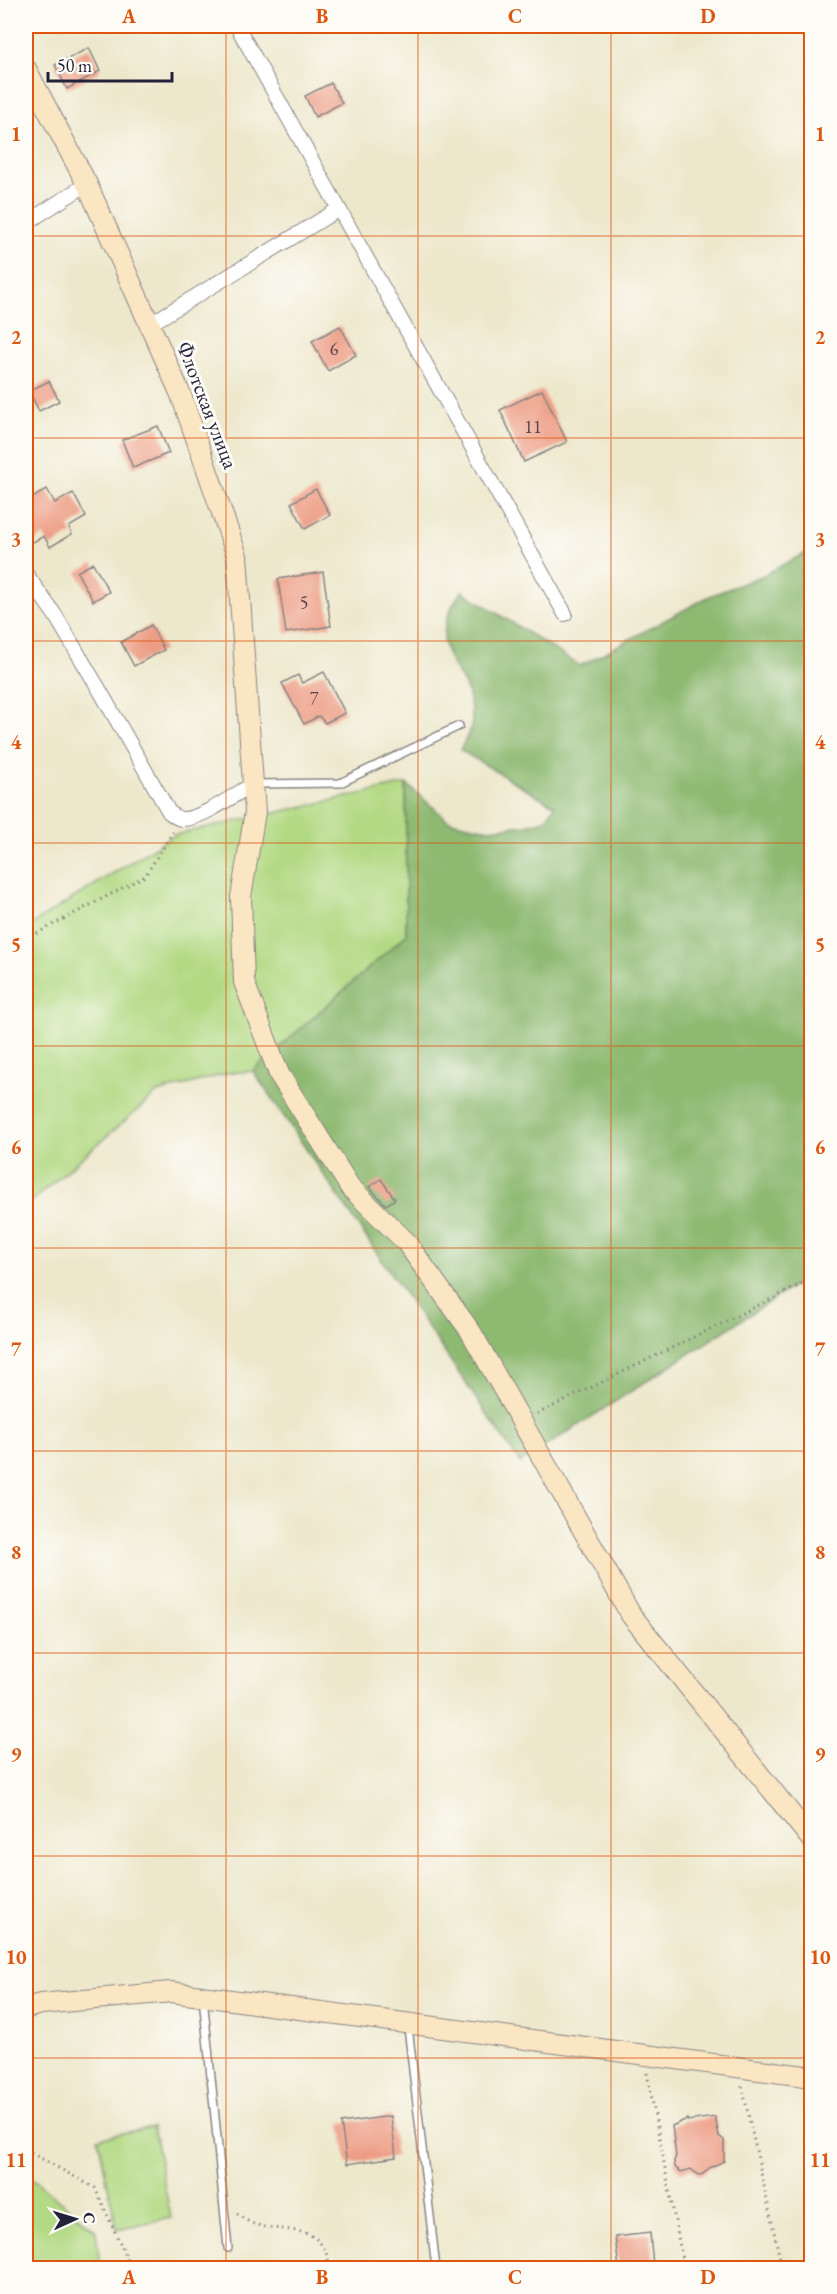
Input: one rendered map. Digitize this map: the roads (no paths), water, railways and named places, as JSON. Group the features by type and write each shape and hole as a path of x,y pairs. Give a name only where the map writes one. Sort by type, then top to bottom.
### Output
{"street":[{"path":"237,26 565,614"},
{"name":"Флотская улица","path":"26,69 87,184 181,395 237,556 255,812 241,897 244,982 279,1074 350,1187 406,1242 471,1332 631,1615 812,1840"},
{"path":"26,223 87,184"},
{"path":"150,324 339,208"},
{"path":"26,574 99,689 169,812 178,819 188,819 202,814 253,784"},
{"path":"26,2008 41,2004 171,1992 812,2077"}],"lane":[{"path":"253,784 340,783 459,726"},
{"path":"202,1996 228,2248"},
{"path":"408,2024 436,2268"}]}
